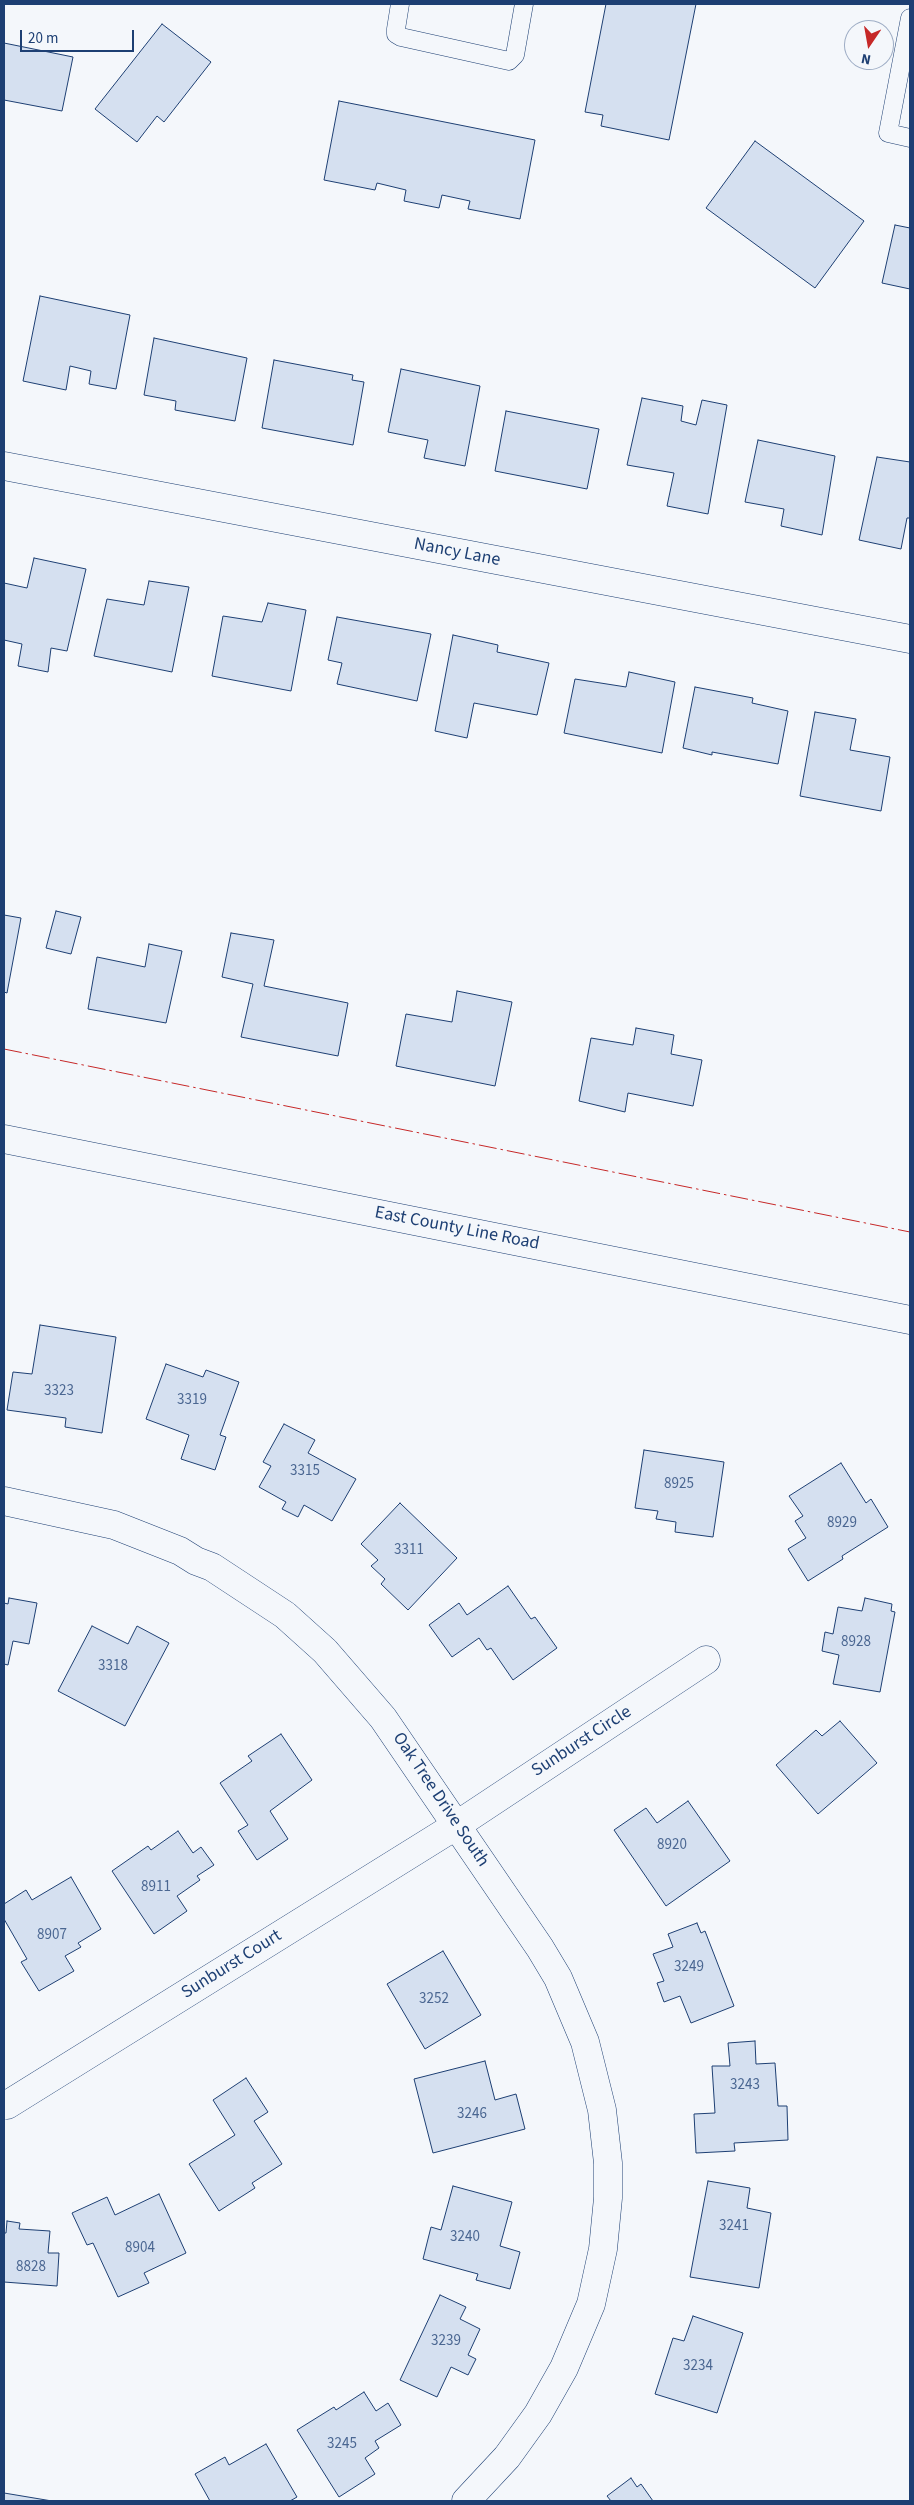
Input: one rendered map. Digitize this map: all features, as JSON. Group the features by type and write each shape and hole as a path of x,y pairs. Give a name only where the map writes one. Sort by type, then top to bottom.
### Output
{"street":[{"name":"Nancy Lane","path":"4,466 910,639"},
{"name":"East County Line Road","path":"4,1139 910,1320"},
{"name":"Oak Tree Drive South","path":"4,1501 114,1525 180,1551 196,1561 212,1567 256,1594 285,1615 325,1651 349,1676 393,1732 457,1824 558,1978 580,2026 595,2076 602,2110 606,2145 608,2198 603,2249 590,2304 564,2368 538,2414 496,2471 466,2501"},
{"name":"Sunburst Circle","path":"457,1824 706,1660"},
{"name":"Sunburst Court","path":"7,2105 457,1824"}],"lane":[{"path":"400,4 396,34 401,38 509,60 515,55 524,4"},
{"path":"910,18 888,134 910,138"}],"building":[{"path":"606,4 696,4 669,140 601,126 603,115 585,112"},
{"path":"162,24 211,62 164,122 157,116 137,142 95,109"},
{"path":"4,43 73,57 62,111 4,100"},
{"path":"339,101 535,140 520,219 468,209 470,201 442,195 439,208 404,201 406,190 377,183 375,190 324,180"},
{"path":"755,141 864,221 815,288 706,208"},
{"path":"895,225 910,228 910,289 882,283"},
{"path":"40,296 130,315 116,389 89,384 91,371 70,366 66,390 23,381"},
{"path":"154,338 247,358 235,421 175,410 176,401 144,395"},
{"path":"274,360 353,375 352,380 364,382 353,445 262,428"},
{"path":"401,369 480,386 465,466 424,458 428,440 388,432"},
{"path":"642,398 683,406 681,421 696,425 702,400 727,405 708,514 667,506 674,473 627,465"},
{"path":"506,411 599,429 587,489 495,471"},
{"path":"758,440 835,456 822,535 781,526 784,509 745,502"},
{"path":"877,457 910,462 910,518 907,518 901,549 859,540"},
{"path":"34,558 86,569 67,651 51,648 48,672 18,666 22,644 4,640 4,583 27,588"},
{"path":"149,581 189,587 172,672 94,656 107,599 144,605"},
{"path":"268,603 306,610 291,691 212,676 223,616 262,622"},
{"path":"337,617 431,634 417,701 337,684 342,663 328,660"},
{"path":"453,635 498,645 497,652 549,663 537,715 474,703 467,738 435,731"},
{"path":"629,672 675,682 662,753 564,733 575,679 626,687"},
{"path":"695,687 753,698 752,703 788,711 778,764 712,752 712,755 683,748"},
{"path":"815,712 856,719 850,750 890,757 881,811 800,796"},
{"path":"56,911 81,917 71,954 46,948"},
{"path":"4,915 21,918 7,993 4,992"},
{"path":"231,933 274,940 264,986 348,1003 338,1056 241,1037 253,984 222,977"},
{"path":"149,944 182,951 166,1023 88,1009 97,957 145,967"},
{"path":"457,991 512,1002 495,1086 396,1066 406,1014 452,1022"},
{"path":"636,1028 674,1035 671,1054 702,1060 693,1106 628,1093 625,1112 579,1101 591,1038 633,1045"},
{"path":"40,1325 116,1337 102,1433 65,1427 66,1418 7,1410 13,1372 32,1374"},
{"path":"166,1364 203,1377 206,1370 239,1382 220,1435 226,1437 215,1470 181,1459 189,1435 146,1419"},
{"path":"284,1424 315,1440 308,1453 356,1479 332,1521 304,1505 298,1517 282,1509 286,1502 259,1487 271,1466 263,1462"},
{"path":"644,1450 724,1462 713,1537 675,1532 676,1522 656,1519 658,1511 635,1508"},
{"path":"841,1463 866,1503 871,1499 888,1527 842,1556 843,1559 808,1581 788,1549 806,1538 795,1521 803,1516 789,1496"},
{"path":"400,1503 457,1558 408,1610 381,1584 385,1579 371,1566 378,1560 361,1544"},
{"path":"508,1586 531,1619 535,1617 557,1648 513,1680 491,1648 487,1650 479,1638 452,1657 429,1625 459,1603 467,1615"},
{"path":"9,1598 37,1603 29,1644 13,1641 8,1665 4,1664 4,1603 8,1604"},
{"path":"865,1598 892,1604 891,1611 895,1612 880,1692 833,1684 839,1655 822,1651 825,1632 833,1634 838,1607 862,1611"},
{"path":"92,1626 128,1644 137,1626 169,1643 125,1726 58,1691"},
{"path":"840,1721 877,1763 818,1814 776,1765 816,1730 822,1736"},
{"path":"281,1734 312,1780 270,1811 288,1839 257,1860 238,1831 248,1825 220,1783 252,1761 248,1756"},
{"path":"688,1801 730,1861 666,1906 614,1830 646,1808 657,1823"},
{"path":"178,1831 193,1853 201,1847 214,1865 197,1876 200,1880 177,1896 187,1911 154,1934 112,1871 148,1846 151,1850"},
{"path":"71,1877 101,1929 78,1943 81,1947 65,1956 74,1971 39,1991 21,1962 27,1959 4,1919 4,1904 26,1890 32,1900"},
{"path":"697,1923 701,1933 705,1931 734,2006 691,2023 680,1996 664,2002 657,1983 664,1981 653,1954 673,1947 668,1934"},
{"path":"443,1951 481,2015 425,2049 387,1984"},
{"path":"755,2041 756,2064 775,2063 778,2106 787,2106 788,2140 734,2143 735,2151 696,2153 694,2114 715,2113 712,2066 730,2066 728,2043"},
{"path":"485,2061 495,2100 516,2094 525,2129 433,2153 414,2079"},
{"path":"246,2078 268,2112 254,2121 282,2164 252,2183 255,2188 219,2211 189,2164 235,2135 213,2100"},
{"path":"708,2181 750,2188 747,2208 771,2213 759,2288 690,2277"},
{"path":"453,2186 512,2202 500,2246 520,2252 510,2289 476,2280 478,2274 423,2259 431,2227 441,2230"},
{"path":"159,2194 186,2253 144,2273 149,2283 118,2297 93,2243 87,2245 72,2213 107,2197 115,2215"},
{"path":"7,2221 20,2223 19,2229 50,2231 48,2253 59,2253 57,2286 4,2282 4,2233 6,2233"},
{"path":"440,2295 466,2307 460,2319 480,2329 468,2355 476,2359 468,2375 451,2367 437,2397 400,2380"},
{"path":"693,2316 743,2333 717,2413 655,2394 673,2338 684,2341"},
{"path":"364,2392 376,2411 388,2403 401,2425 375,2441 379,2448 365,2458 375,2474 339,2497 297,2430 334,2407 336,2410"},
{"path":"266,2444 297,2497 290,2501 210,2501 195,2474 225,2457 229,2465"},
{"path":"631,2478 637,2487 641,2484 653,2501 611,2501 607,2496"},
{"path":"4,2493 52,2501 4,2501"}],"power":[{"path":"4,1049 910,1232"}]}
